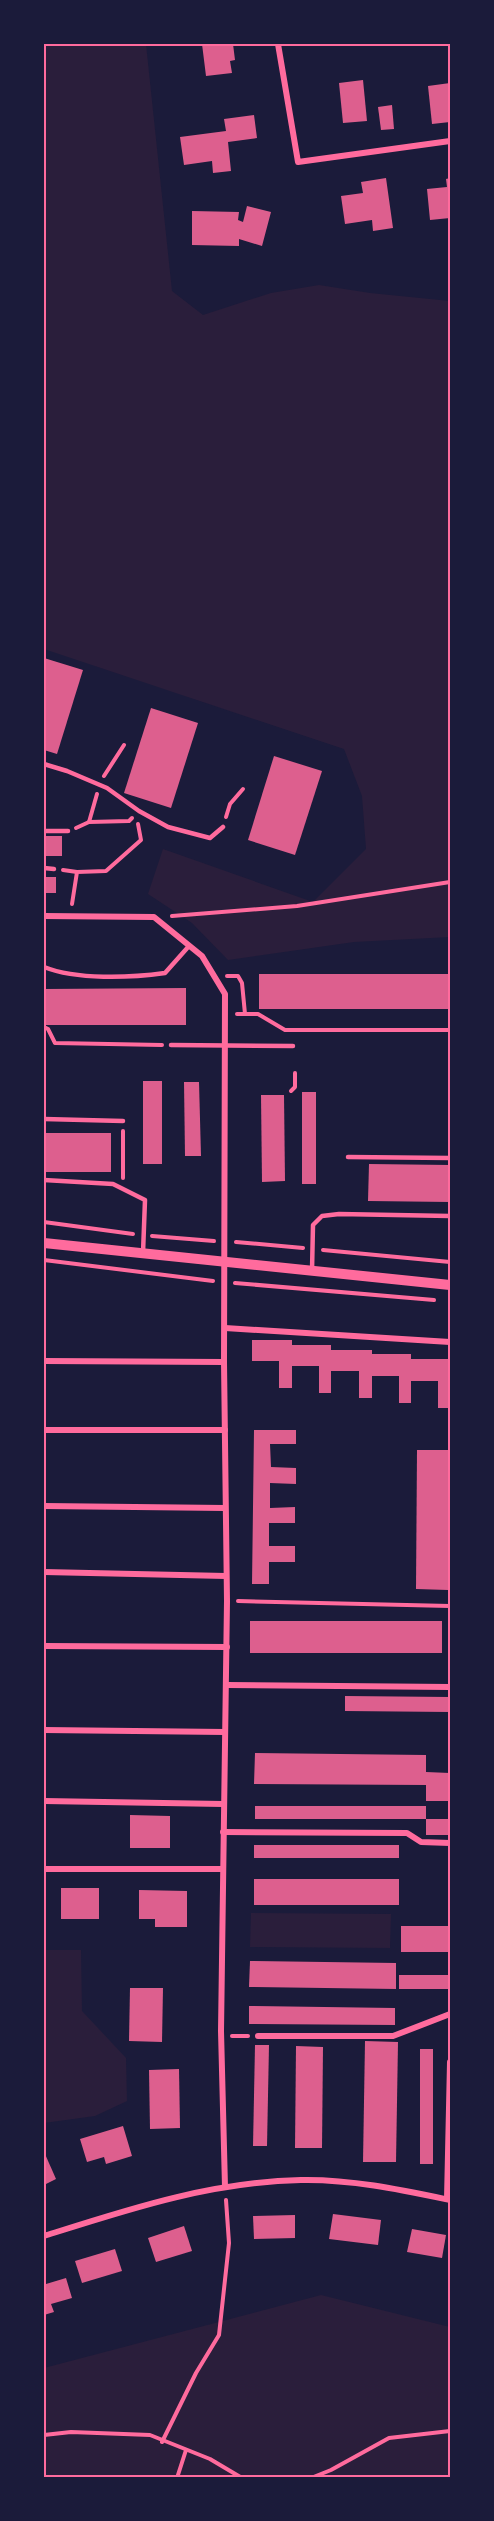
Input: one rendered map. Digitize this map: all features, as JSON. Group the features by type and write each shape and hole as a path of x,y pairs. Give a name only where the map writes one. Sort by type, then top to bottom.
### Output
{"street":[{"path":"278,44 298,162 450,141"},
{"path":"44,916 154,917 202,956 225,994 224,1362 227,1685 223,1804 221,2036 225,2187"},
{"path":"44,1243 450,1285"},
{"path":"225,1328 450,1342"},
{"path":"44,1361 224,1362"},
{"path":"44,1430 225,1430"},
{"path":"44,1506 225,1508"},
{"path":"44,1572 226,1576"},
{"path":"44,1646 227,1647"},
{"path":"227,1685 450,1687"},
{"path":"44,1730 225,1732"},
{"path":"44,1802 223,1804"},
{"path":"223,1832 407,1833 422,1842 450,1843"},
{"path":"44,1869 223,1869"},
{"path":"258,2036 393,2036 450,2014"},
{"path":"44,2236 152,2201 225,2187 303,2180 380,2186 449,2199 450,2062"}],"lane":[{"path":"44,764 99,785 168,827 210,838 223,827"},
{"path":"44,831 68,831"},
{"path":"44,868 54,869"},
{"path":"44,967 62,974 146,976 165,973 189,946"},
{"path":"171,1045 292,1046"},
{"path":"44,1119 123,1121"},
{"path":"348,1157 450,1158"},
{"path":"44,1180 113,1184 145,1200 143,1253"},
{"path":"312,1271 313,1225 322,1216 339,1214 450,1216"}],"path":[{"path":"124,745 99,785 89,822 129,821 139,811"},
{"path":"223,827 230,804 243,789"},
{"path":"70,916 77,872 106,871 130,852 141,840 137,822 139,811"},
{"path":"154,917 297,906 450,882"},
{"path":"225,1014 258,1014 285,1030 450,1029"},
{"path":"44,1027 48,1029 55,1043 171,1045"},
{"path":"291,1091 296,1087 296,1073"},
{"path":"123,1133 123,1188"},
{"path":"44,1222 144,1235 450,1262"},
{"path":"44,1260 226,1282 439,1301"},
{"path":"227,1600 450,1606"},
{"path":"221,2036 258,2036"},
{"path":"162,2442 196,2373 219,2335 229,2242 225,2187"},
{"path":"311,2478 331,2470 389,2438 450,2431"},
{"path":"44,2435 71,2432 150,2436 210,2458 242,2478"},
{"path":"177,2478 186,2450"}],"shaded area":[{"path":"44,44 146,44 172,291 203,315 271,293 319,285 450,301 450,937 354,942 228,960 192,923 148,894 163,849 313,902 366,849 362,796 344,749 44,649"},
{"path":"251,1913 391,1914 390,1948 250,1947"},
{"path":"44,1950 81,1950 82,2011 126,2058 127,2101 95,2116 44,2123"},
{"path":"321,2295 450,2327 450,2477 44,2478 44,2368"}],"building":[{"path":"202,44 233,44 235,60 230,61 232,73 206,76"},
{"path":"363,80 367,121 343,123 339,83"},
{"path":"450,83 450,122 432,124 428,86"},
{"path":"392,105 394,129 381,130 378,107"},
{"path":"254,115 257,138 228,142 231,171 213,173 212,161 184,165 180,137 226,131 224,119"},
{"path":"386,178 393,228 373,231 372,220 345,224 341,196 363,193 361,182"},
{"path":"450,178 450,218 430,220 427,189 447,187 446,179"},
{"path":"247,206 271,212 262,246 239,239 239,246 192,245 192,211 239,212 238,220 243,222"},
{"path":"44,658 83,670 57,754 44,750"},
{"path":"151,708 198,723 171,808 124,793"},
{"path":"274,756 322,771 295,855 248,840"},
{"path":"44,836 62,836 62,856 44,856"},
{"path":"44,877 56,877 56,893 44,893"},
{"path":"259,974 450,974 449,1009 259,1009"},
{"path":"186,988 186,1025 44,1025 44,989"},
{"path":"143,1081 162,1081 162,1164 143,1164"},
{"path":"184,1082 199,1082 201,1156 185,1156"},
{"path":"302,1092 316,1092 316,1184 302,1184"},
{"path":"261,1095 284,1095 285,1181 262,1182"},
{"path":"44,1133 111,1133 111,1172 44,1172"},
{"path":"369,1164 450,1165 450,1202 368,1201"},
{"path":"252,1340 292,1340 292,1345 331,1345 331,1350 372,1350 372,1354 411,1354 411,1359 450,1359 450,1408 438,1408 438,1381 411,1381 411,1403 399,1403 399,1376 372,1376 372,1398 359,1398 359,1371 331,1371 331,1393 319,1393 319,1366 292,1366 292,1388 279,1388 279,1361 252,1361"},
{"path":"254,1430 296,1430 296,1444 270,1444 271,1467 296,1468 296,1484 270,1483 270,1508 295,1507 295,1523 269,1523 269,1546 295,1546 295,1562 269,1562 269,1584 252,1584"},
{"path":"417,1450 449,1450 448,1590 416,1589"},
{"path":"250,1621 442,1621 442,1653 250,1653"},
{"path":"345,1696 450,1697 450,1712 345,1711"},
{"path":"255,1753 426,1755 426,1772 450,1773 450,1801 426,1801 426,1785 254,1784"},
{"path":"255,1806 426,1806 426,1819 255,1819"},
{"path":"130,1815 170,1816 170,1848 130,1848"},
{"path":"426,1819 450,1819 450,1835 426,1835"},
{"path":"254,1845 399,1845 399,1858 254,1858"},
{"path":"254,1879 399,1879 399,1905 254,1905"},
{"path":"61,1888 99,1888 99,1919 61,1919"},
{"path":"139,1890 187,1891 187,1927 155,1927 155,1919 139,1919"},
{"path":"401,1926 450,1926 450,1952 401,1952"},
{"path":"250,1961 396,1963 396,1989 249,1987"},
{"path":"399,1975 450,1975 450,1989 399,1989"},
{"path":"130,1988 163,1988 162,2042 129,2041"},
{"path":"249,2006 395,2008 395,2025 249,2024"},
{"path":"365,2041 398,2042 396,2162 363,2162"},
{"path":"255,2045 269,2045 267,2146 253,2146"},
{"path":"296,2046 323,2047 322,2148 295,2148"},
{"path":"420,2049 433,2049 433,2164 420,2164"},
{"path":"179,2069 180,2128 150,2129 149,2070"},
{"path":"123,2126 132,2156 106,2164 104,2157 87,2162 80,2139"},
{"path":"44,2155 56,2179 44,2185"},
{"path":"333,2214 381,2220 378,2245 329,2239"},
{"path":"295,2215 295,2238 254,2239 253,2216"},
{"path":"184,2226 192,2251 156,2262 148,2238"},
{"path":"412,2229 446,2235 442,2258 407,2252"},
{"path":"115,2249 122,2271 82,2283 75,2261"},
{"path":"66,2278 72,2298 51,2304 54,2312 44,2315 44,2280 46,2284"}]}
